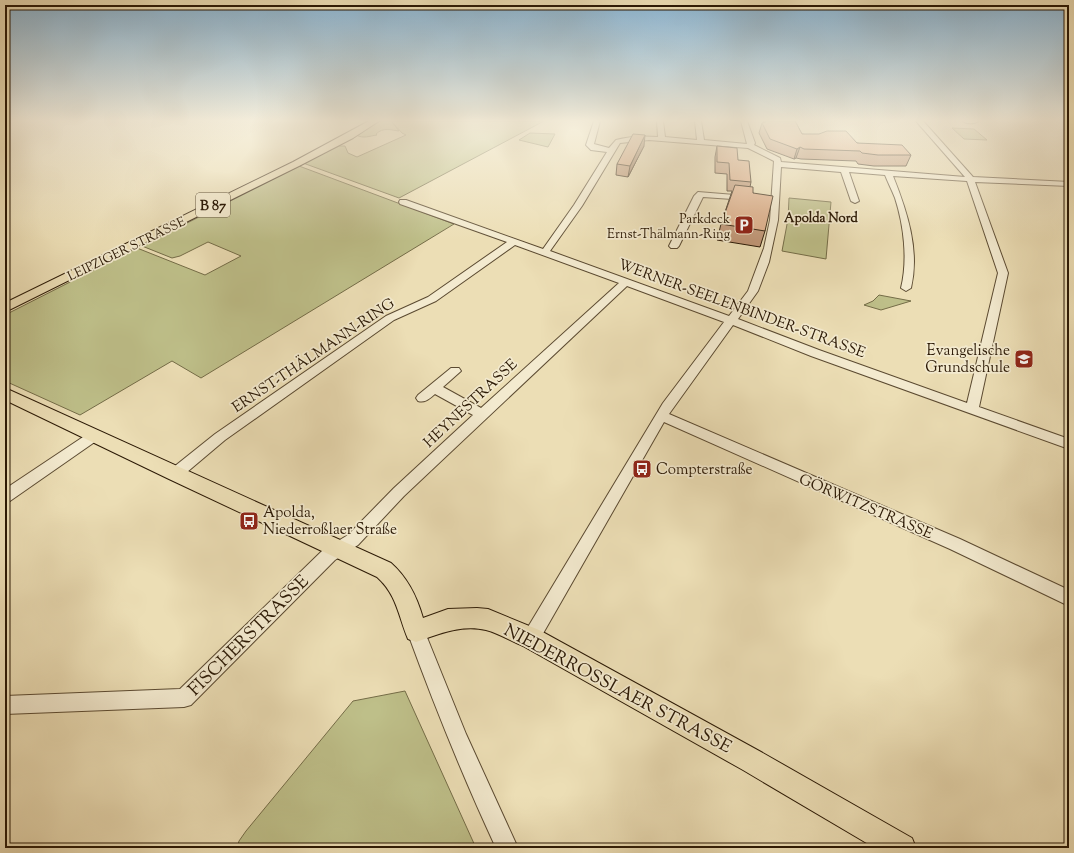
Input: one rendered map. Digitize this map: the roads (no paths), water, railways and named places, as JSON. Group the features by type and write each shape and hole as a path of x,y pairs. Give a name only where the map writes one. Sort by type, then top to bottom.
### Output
{"main road":[{"name":"LEIPZIGER STRASSE","path":"5,308 302,161"},
{"path":"5,393 175,474 339,548 384,570 393,577 404,596 416,631"},
{"name":"NIEDERROSSLAER STRASSE","path":"416,631 448,620 477,618 488,620 531,638 752,760 902,848"}],"street":[{"path":"545,252 578,206 605,161"},
{"path":"531,638 667,406 753,291 771,239 772,202 778,164 776,161"},
{"path":"956,161 966,171 970,180 1003,273 972,409"},
{"path":"778,164 970,180 1069,184"},
{"path":"844,170 855,201"},
{"path":"888,173 899,200 905,228 909,278 906,288"},
{"path":"674,246 698,196 701,194 756,200"},
{"name":"WERNER-SEELENBINDER-STRASSE","path":"403,202 545,252 810,351 1069,444"},
{"name":"ERNST-THÄLMANN-RING","path":"175,474 226,433 383,323 432,299 513,242"},
{"name":"HEYNESTRASSE","path":"339,548 352,540 398,492 625,282"},
{"path":"422,398 455,371"},
{"path":"434,388 481,414"},
{"name":"GÖRWITZSTRASSE","path":"662,416 945,540 1069,598"},
{"path":"5,497 94,436"},
{"name":"FISCHERSTRASSE","path":"5,705 184,698 329,555 339,548"},
{"path":"416,631 430,670 481,794 507,848"}],"place":[{"name":"Parkdeck Ernst-Thälmann-Ring","path":"744,225"},
{"name":"Evangelische Grundschule","path":"1024,359"},
{"name":"Compterstraße","path":"642,469"},
{"name":"Apolda, Niederroßlaer Straße","path":"249,521"}],"district":[{"name":"Apolda Nord","path":"821,217"}]}
